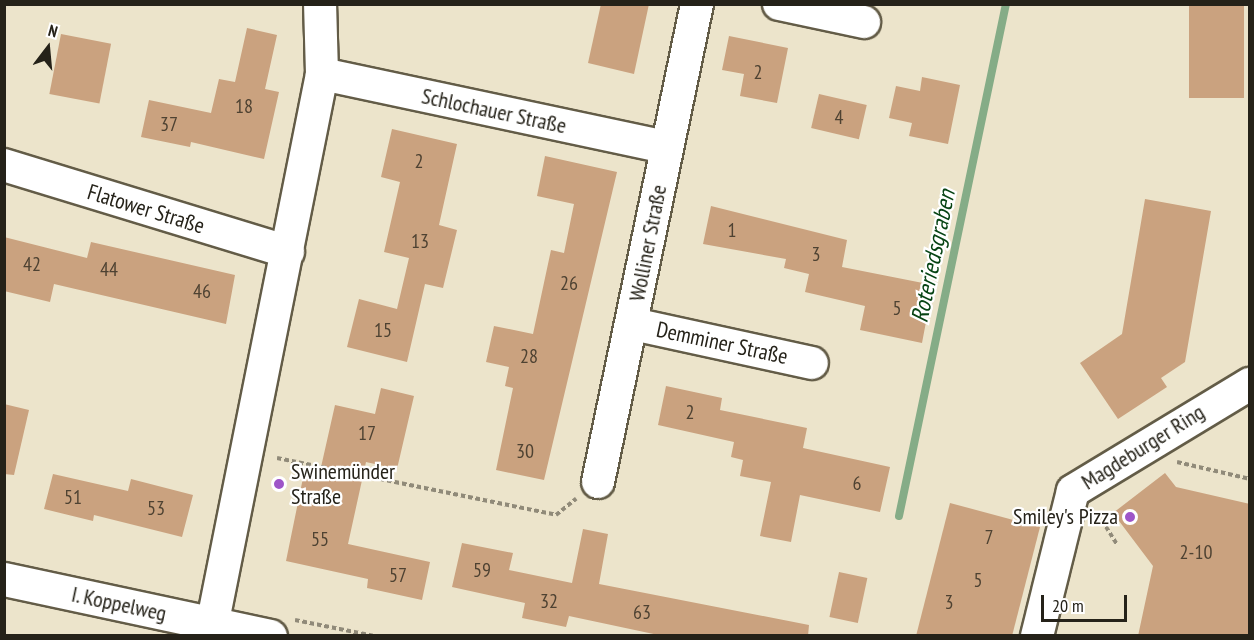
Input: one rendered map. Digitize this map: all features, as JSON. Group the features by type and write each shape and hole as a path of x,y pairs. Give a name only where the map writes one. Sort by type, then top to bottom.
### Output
{"street":[{"path":"211,630 249,452 322,75 320,4"},
{"name":"Wolliner Straße","path":"598,482 633,324 666,147 697,4"},
{"path":"779,4 864,22"},
{"name":"Schlochauer Straße","path":"322,75 666,147"},
{"name":"Flatower Straße","path":"4,165 288,252"},
{"name":"Demminer Straße","path":"633,324 812,363"},
{"name":"Magdeburger Ring","path":"1037,636 1073,491 1250,384"},
{"name":"I. Koppelweg","path":"4,579 211,630 270,636"}],"path":[{"path":"249,452 556,515 598,482"},
{"path":"1171,461 1250,479"},
{"path":"1105,505 1096,511 1117,545"}],"building":[{"path":"601,4 649,4 634,74 588,63"},
{"path":"1189,4 1244,4 1244,98 1189,98"},
{"path":"247,28 277,35 265,89 279,92 264,159 191,142 190,147 141,137 149,100 211,113 219,79 235,82"},
{"path":"61,34 111,44 99,104 49,94"},
{"path":"729,36 788,48 777,103 740,96 744,74 722,70"},
{"path":"922,77 960,85 948,144 909,136 912,123 889,118 896,86 920,91"},
{"path":"819,94 867,105 859,139 811,128"},
{"path":"392,129 457,144 439,225 457,230 443,288 425,284 407,362 347,347 359,299 397,309 409,258 384,252 400,182 381,177"},
{"path":"545,156 617,172 544,480 496,470 513,388 505,386 509,367 486,362 494,326 533,334 551,250 564,253 574,204 537,196"},
{"path":"1145,199 1211,211 1185,362 1161,378 1167,387 1118,419 1080,363 1122,334"},
{"path":"711,206 847,240 842,267 933,285 922,343 860,330 865,306 805,292 809,274 784,268 786,259 703,244"},
{"path":"4,237 87,258 91,242 235,275 226,324 54,284 50,302 4,291"},
{"path":"666,386 722,398 720,410 807,428 803,448 890,467 880,512 800,495 791,542 760,536 771,482 740,476 743,460 731,457 734,442 658,425"},
{"path":"381,388 414,396 397,469 366,462 348,544 430,562 422,600 367,588 368,579 286,561 304,473 319,476 335,405 375,414"},
{"path":"4,404 29,410 14,475 4,474"},
{"path":"1165,473 1176,487 1250,504 1250,636 1138,636 1153,566 1113,513"},
{"path":"53,474 128,491 131,479 193,495 182,537 94,515 93,521 44,509"},
{"path":"950,503 1040,527 1012,636 916,636"},
{"path":"583,529 608,534 599,584 809,625 808,636 663,636 569,616 566,627 522,618 525,603 452,587 462,543 513,553 509,570 572,583"},
{"path":"839,572 867,578 858,623 829,617"}],"waterway":[{"name":"Roteriedsgraben","path":"899,516 1006,4"}],"place":[{"name":"Swinemünder Straße","path":"279,484"},
{"name":"Smiley's Pizza","path":"1130,517"}]}
